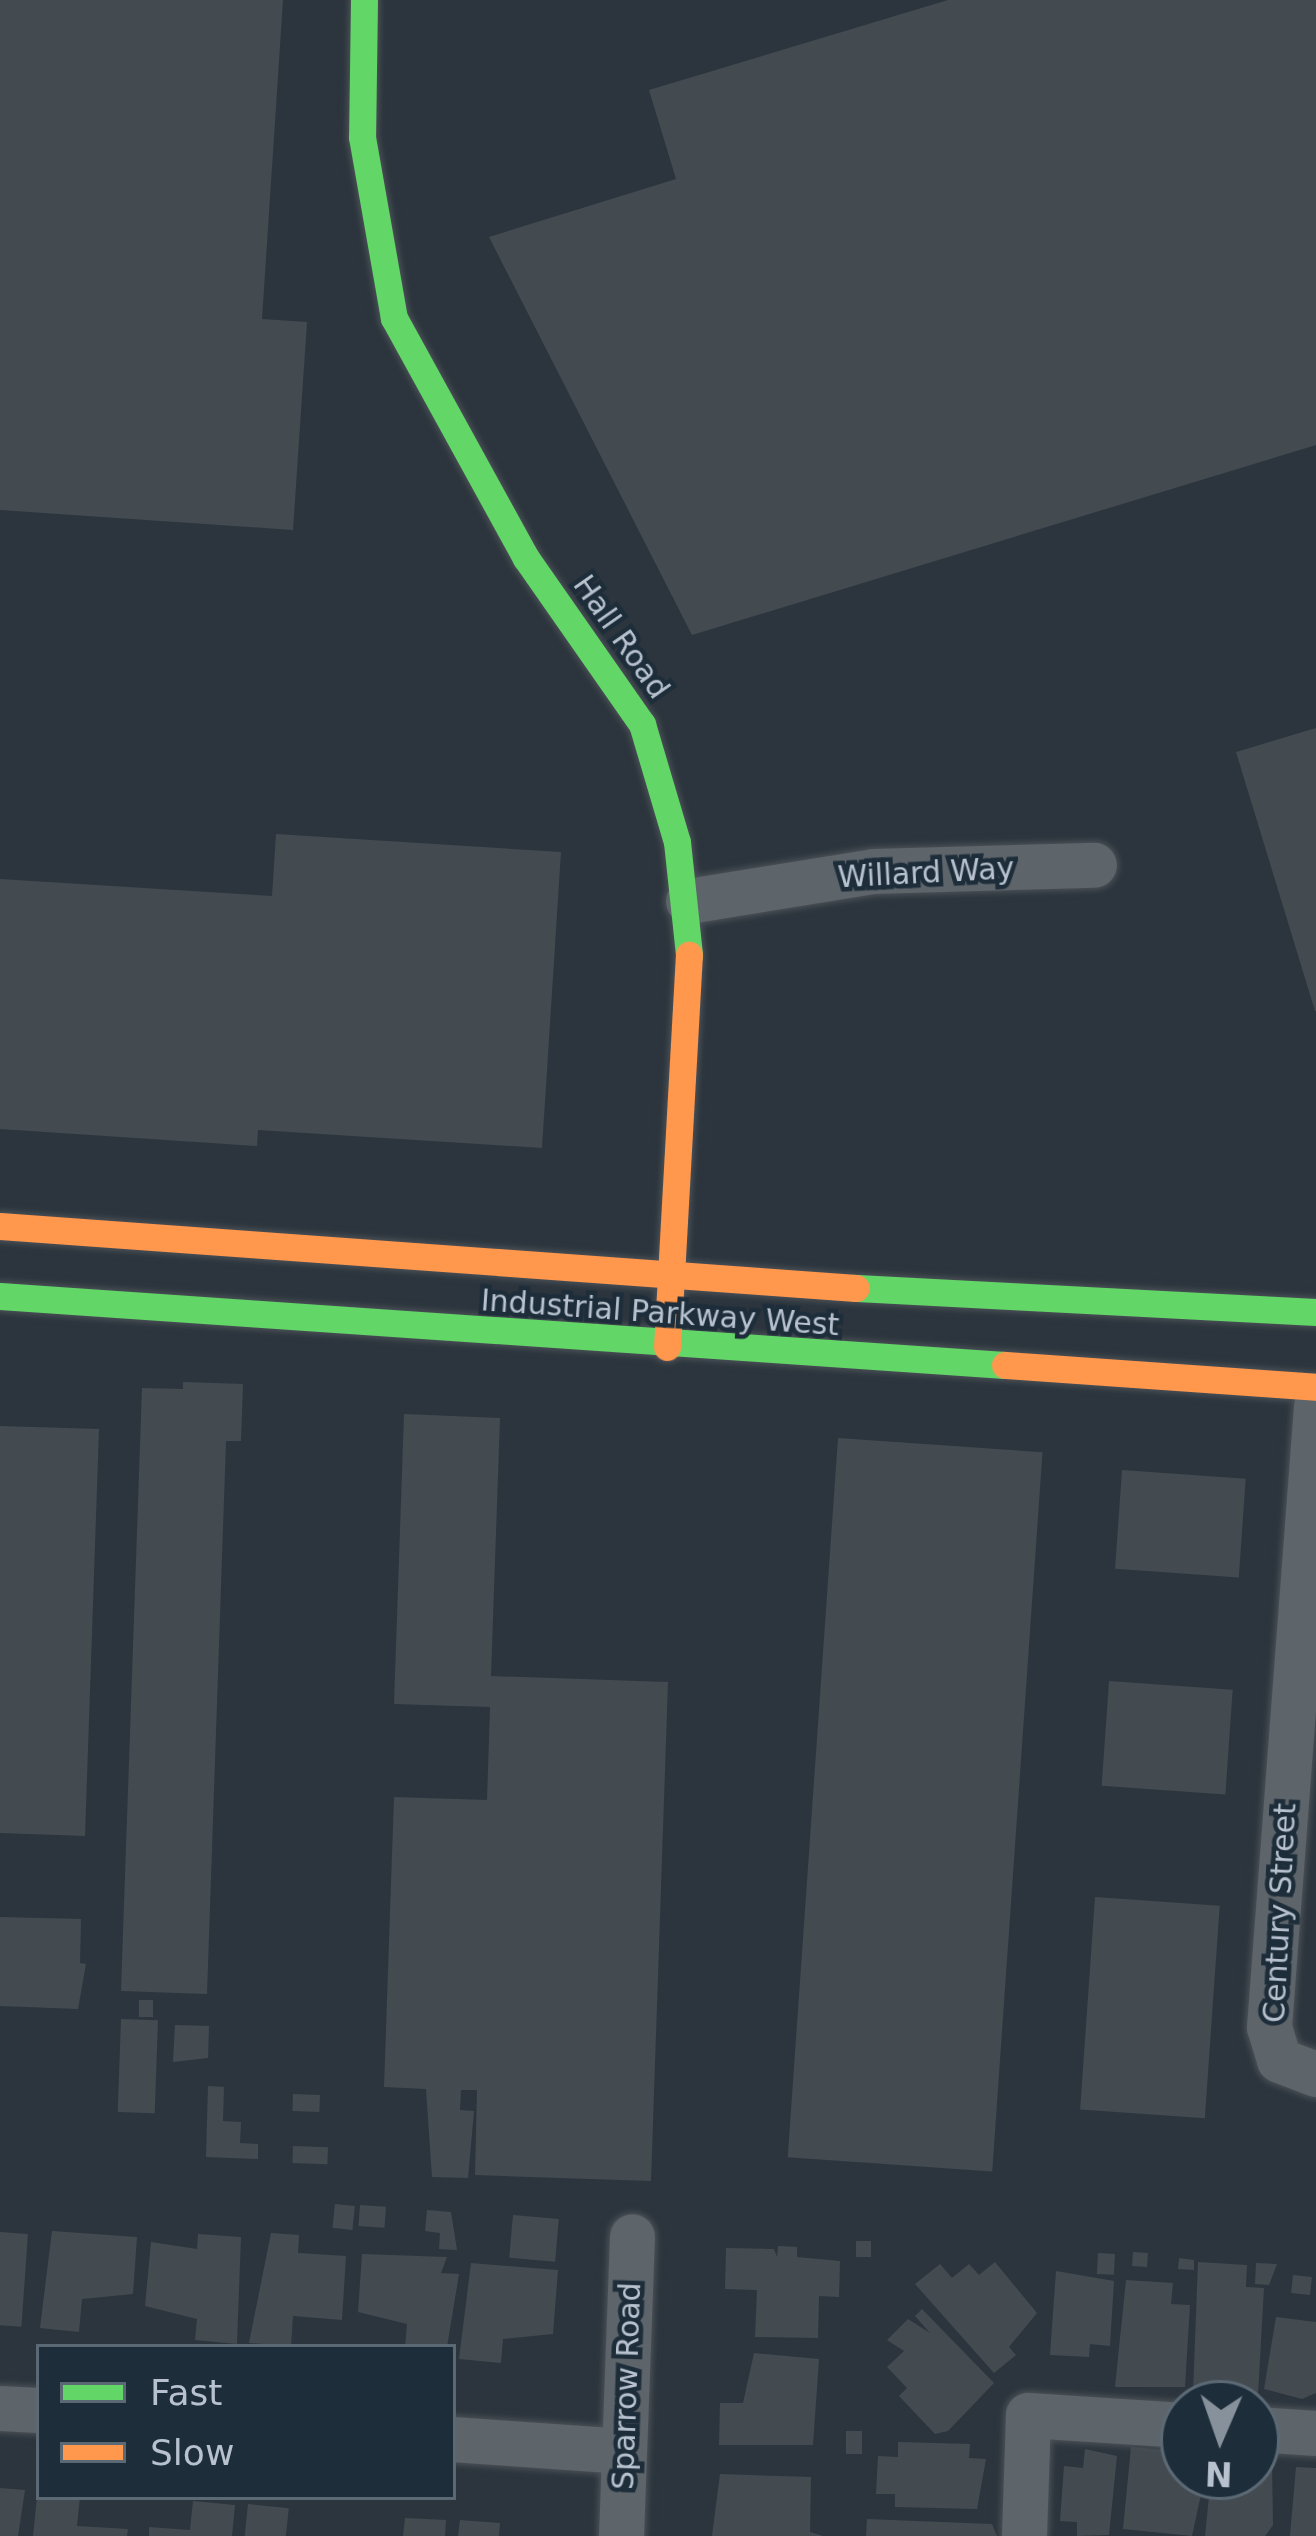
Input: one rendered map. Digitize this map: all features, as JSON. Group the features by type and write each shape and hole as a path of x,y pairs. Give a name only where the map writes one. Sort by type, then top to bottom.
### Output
{"main road":[{"name":"Hall Road","path":"364,0 362,137 394,318 526,558 642,724 688,901 691,976 667,1270 667,1347"},
{"name":"Industrial Parkway West","path":"0,1226 667,1270 1033,1301 1316,1312"},
{"name":"Industrial Parkway West","path":"0,1296 667,1347 1316,1388"}],"street":[{"name":"Willard Way","path":"688,901 873,871 1094,865"},
{"name":"Century Street","path":"1298,2067 1269,2027 1316,1406"},
{"name":"Sparrow Road","path":"621,2536 632,2236"},
{"path":"0,2408 36,2410"},
{"path":"1024,2536 1028,2415 1160,2423"},
{"path":"1280,2431 1316,2433"},
{"path":"456,2439 624,2451"}],"building":[{"path":"0,0 283,0 262,319 307,322 293,530 0,510"},
{"path":"948,0 1316,0 1316,445 692,635 489,237 676,179 649,90"},
{"path":"1316,728 1316,1011 1315,1011 1236,752"},
{"path":"276,834 561,852 542,1148 258,1130 257,1146 0,1129 0,879 272,896"},
{"path":"183,1382 243,1384 241,1441 226,1441 207,1994 121,1991 142,1388 183,1389"},
{"path":"404,1414 500,1418 491,1676 668,1682 651,2181 475,2175 477,2090 461,2090 460,2110 474,2111 468,2178 432,2177 426,2089 384,2087 394,1797 487,1800 490,1707 394,1704"},
{"path":"0,1426 99,1429 85,1836 0,1833"},
{"path":"838,1438 1043,1452 992,2172 788,2157"},
{"path":"1122,1470 1246,1479 1239,1577 1115,1569"},
{"path":"1109,1681 1233,1690 1225,1794 1102,1786"},
{"path":"1095,1897 1220,1906 1205,2118 1080,2109"},
{"path":"0,1917 81,1919 80,1963 86,1964 78,2009 0,2006"},
{"path":"139,2000 153,2000 153,2017 139,2017"},
{"path":"121,2019 158,2020 155,2113 118,2112"},
{"path":"175,2025 209,2026 208,2058 173,2062"},
{"path":"208,2086 224,2087 223,2121 241,2122 240,2143 258,2144 258,2159 206,2157"},
{"path":"293,2094 320,2095 319,2112 292,2111"},
{"path":"293,2146 328,2147 327,2164 292,2163"},
{"path":"335,2204 355,2206 352,2230 332,2228"},
{"path":"360,2205 386,2207 384,2228 359,2226"},
{"path":"427,2210 451,2212 457,2250 439,2249 440,2233 425,2231"},
{"path":"513,2215 559,2219 555,2262 509,2258"},
{"path":"52,2231 137,2237 133,2294 82,2299 79,2332 40,2328"},
{"path":"0,2232 28,2234 21,2327 0,2325"},
{"path":"271,2233 299,2235 298,2253 346,2256 342,2320 293,2316 291,2344 249,2343"},
{"path":"198,2234 241,2237 237,2344 195,2340 197,2319 145,2306 151,2242 197,2249"},
{"path":"856,2241 871,2241 871,2257 856,2257"},
{"path":"778,2246 797,2247 797,2257 840,2261 839,2297 819,2296 818,2338 755,2337 757,2290 725,2289 726,2248 774,2249 777,2257"},
{"path":"1133,2252 1148,2253 1147,2267 1132,2266"},
{"path":"1098,2253 1115,2254 1114,2275 1097,2274"},
{"path":"362,2254 447,2257 441,2273 459,2274 447,2344 405,2344 407,2324 358,2312"},
{"path":"1179,2258 1194,2260 1194,2270 1178,2269"},
{"path":"995,2262 1037,2313 1009,2347 1016,2355 994,2373 915,2284 940,2264 952,2278 969,2264 979,2275"},
{"path":"1198,2262 1247,2265 1246,2287 1264,2288 1259,2380 1193,2380"},
{"path":"471,2263 558,2270 553,2334 503,2339 501,2363 459,2359"},
{"path":"1256,2263 1277,2264 1269,2285 1255,2284"},
{"path":"1056,2271 1114,2281 1110,2346 1090,2344 1089,2357 1050,2355"},
{"path":"1293,2275 1312,2277 1310,2295 1291,2293"},
{"path":"1126,2280 1173,2283 1171,2304 1190,2305 1185,2380 1160,2380 1160,2387 1115,2387"},
{"path":"922,2309 994,2383 948,2431 935,2434 899,2396 907,2388 887,2367 904,2351 887,2340 908,2319 930,2333 915,2316"},
{"path":"1276,2317 1316,2322 1316,2393 1302,2399 1280,2393 1280,2380 1266,2380"},
{"path":"754,2353 819,2359 813,2445 719,2445 720,2403 743,2403"},
{"path":"846,2431 862,2431 862,2454 846,2454"},
{"path":"898,2442 970,2444 969,2458 986,2459 977,2509 895,2507 895,2494 876,2494 878,2456 898,2457"},
{"path":"1131,2447 1160,2450 1160,2500 1200,2500 1192,2536 1123,2529"},
{"path":"1085,2449 1117,2456 1109,2535 1077,2536 1077,2522 1060,2521 1064,2466 1083,2468"},
{"path":"1296,2467 1316,2468 1316,2536 1290,2536"},
{"path":"720,2474 811,2477 810,2532 823,2536 712,2536"},
{"path":"0,2488 25,2490 18,2536 0,2536"},
{"path":"37,2500 80,2500 77,2526 128,2529 127,2536 33,2536"},
{"path":"1209,2500 1273,2500 1273,2525 1265,2536 1205,2536"},
{"path":"193,2501 235,2505 232,2536 149,2536 149,2527 190,2530"},
{"path":"248,2504 289,2508 286,2536 245,2536"},
{"path":"405,2518 446,2520 445,2536 403,2536"},
{"path":"867,2519 992,2524 997,2536 866,2536"},
{"path":"460,2520 500,2523 499,2536 458,2536"}],"traffic: fast":[{"path":"364,0 362,137 394,318 526,558 642,724 677,842 689,955"},
{"path":"856,1288 1316,1312"},
{"path":"0,1296 1005,1365"}],"traffic: slow":[{"path":"667,1347 689,955"},
{"path":"0,1226 856,1288"},
{"path":"1005,1365 1316,1387"}]}
